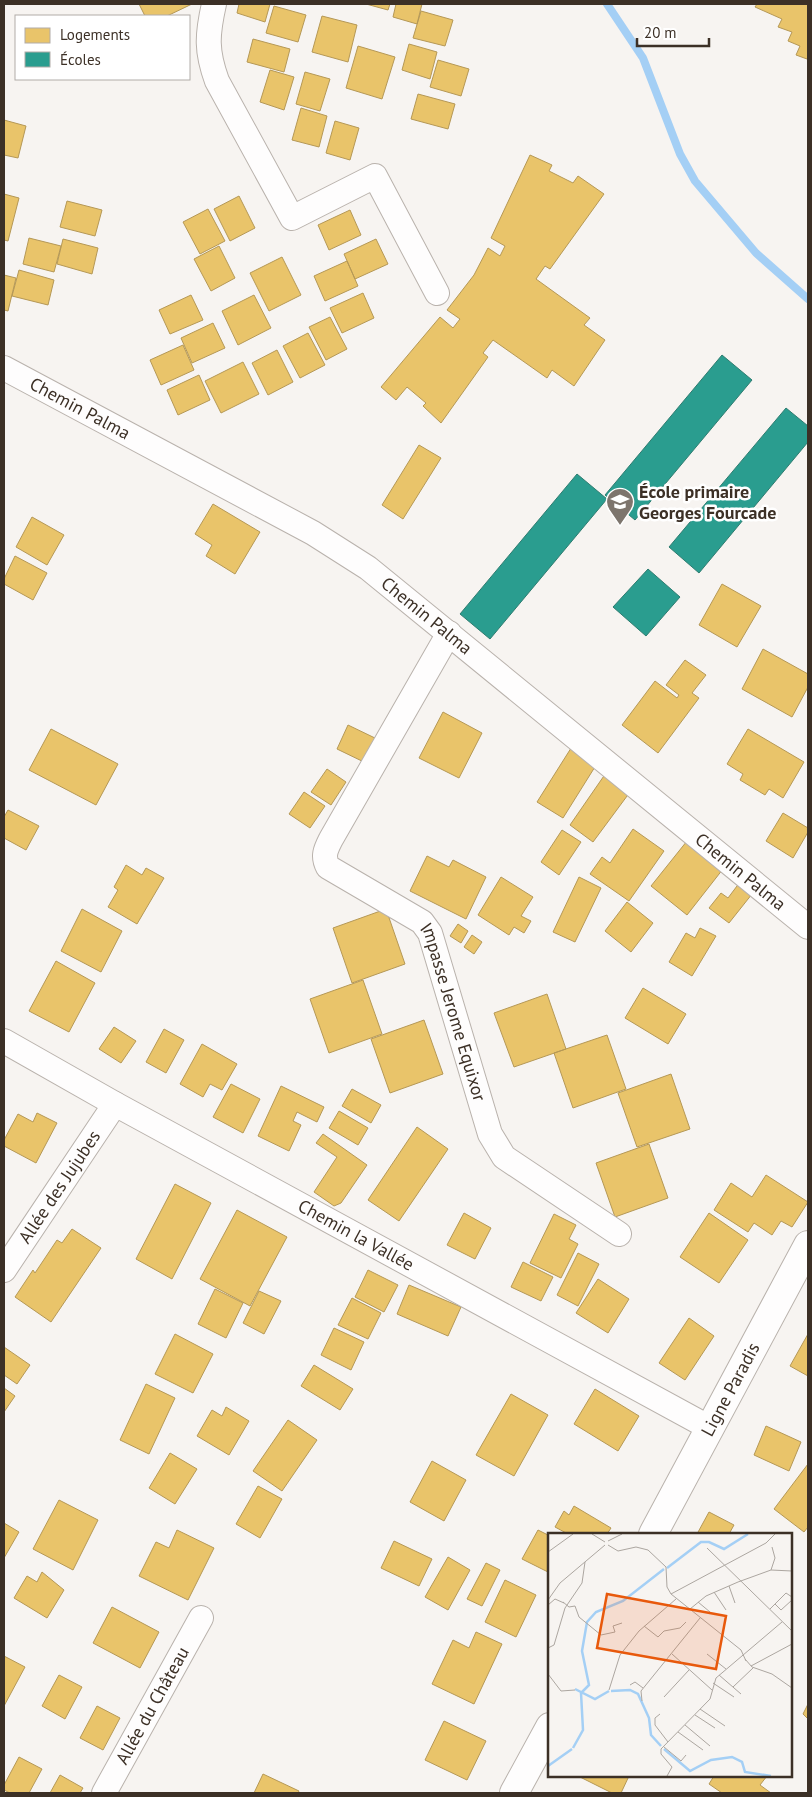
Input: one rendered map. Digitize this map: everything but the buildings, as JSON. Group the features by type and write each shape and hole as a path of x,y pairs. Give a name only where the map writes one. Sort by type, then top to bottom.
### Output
{"main road":[{"name":"Ligne Paradis","path":"653,1533 806,1254"},
{"path":"514,1793 548,1731"}],"street":[{"path":"214,4 209,25 208,50 217,81 292,218 375,176 437,293"},
{"name":"Chemin Palma","path":"4,368 313,533 368,568 808,927"},
{"name":"Impasse Jerome Equixor","path":"449,633 331,839 324,860 328,867 422,922 430,933 490,1134 504,1157 619,1234"},
{"name":"Chemin la Vallée","path":"4,1041 115,1104 710,1428"},
{"name":"Allée des Jujubes","path":"4,1270 115,1104"},
{"name":"Allée du Château","path":"104,1793 201,1618"}],"waterway":[{"path":"607,4 643,58 680,154 695,181 756,253 808,299"}],"place":[{"name":"École primaire Georges Fourcade","path":"620,526"}]}
